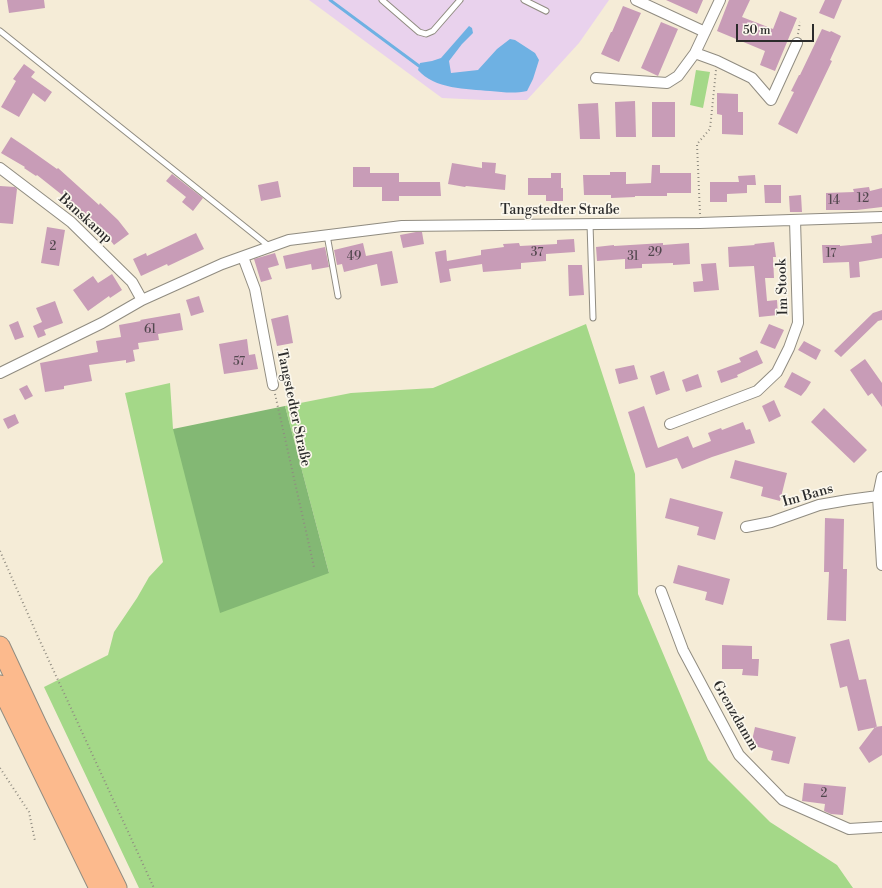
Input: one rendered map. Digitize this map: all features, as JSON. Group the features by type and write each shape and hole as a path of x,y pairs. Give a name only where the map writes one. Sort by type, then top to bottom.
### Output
{"highway":[{"path":"0,646 117,888"},
{"path":"0,685 99,888"}],"street":[{"path":"636,0 705,32"},
{"path":"596,78 667,83 678,76 695,53 720,0"},
{"path":"695,53 717,61 752,78 771,100 797,43"},
{"name":"Banskamp","path":"0,168 71,222 132,282 142,300"},
{"name":"Tangstedter Straße","path":"0,373 102,323 142,300 222,264 289,240 402,226 700,223 882,217"},
{"name":"Im Stook","path":"670,424 757,391 777,372 790,348 798,323 795,220"},
{"name":"Tangstedter Straße","path":"242,257 255,289 273,385"},
{"path":"882,477 878,496 882,565"},
{"name":"Im Bans","path":"746,527 771,522 819,505 878,496"},
{"name":"Grenzdamm","path":"661,591 683,650 739,755 782,800 849,829 882,826"}],"lane":[{"path":"382,0 419,32 426,34 432,31 460,0"},
{"path":"524,0 546,11"},
{"path":"0,31 270,247"},
{"path":"590,224 593,318"},
{"path":"328,235 338,296"}],"path":[{"path":"700,223 697,144 710,129 717,61"},
{"name":"Tangstedter Straße","path":"273,385 314,567"},
{"path":"0,551 45,653 154,888"},
{"path":"0,768 29,812 34,841"}],"shaded area":[{"path":"309,0 609,0 579,43 527,100 484,100 442,98"}],"green space":[{"path":"696,70 710,72 703,108 690,105"},
{"path":"586,324 635,474 638,594 708,760 770,822 837,865 853,888 139,888 44,687 108,655 114,632 149,577 163,562 125,393 170,383 173,429 329,573 285,406 351,393 433,388"},
{"path":"285,406 329,573 220,613 173,429"}],"water":[{"path":"469,26 472,28 473,33 449,61 451,73 478,70 497,49 510,39 515,40 535,53 539,60 533,79 527,91 508,92 471,90 451,87 433,81 418,70 420,63 441,58"}],"building":[{"path":"7,0 44,0 45,8 9,13"},
{"path":"666,0 703,0 697,14"},
{"path":"729,0 750,0 742,17 773,29 780,11 797,18 775,71 760,65 765,51 717,31"},
{"path":"825,0 842,0 834,19 819,13"},
{"path":"623,6 641,13 619,62 601,54"},
{"path":"661,22 678,29 658,76 641,68"},
{"path":"822,29 831,31 841,36 830,60 832,61 797,134 778,124 794,92 791,91"},
{"path":"24,64 35,72 31,77 52,92 45,102 33,93 19,117 1,107 16,81 13,79"},
{"path":"717,93 738,94 738,112 743,112 743,135 722,134 722,115 717,114"},
{"path":"635,101 636,137 616,137 615,102"},
{"path":"652,102 675,102 675,137 652,137"},
{"path":"598,103 600,139 580,139 578,104"},
{"path":"11,137 57,169 58,168 99,205 100,203 118,220 129,234 114,245 104,232 77,207 76,209 65,199 66,198 37,175 36,176 24,168 25,167 1,153"},
{"path":"482,162 496,163 495,173 506,175 505,190 465,187 448,184 452,163 482,168"},
{"path":"652,165 660,165 660,173 691,173 691,193 667,193 667,196 611,198 611,195 584,195 583,175 610,175 610,172 626,172 626,184 651,183"},
{"path":"353,167 370,167 370,173 399,173 399,182 440,182 441,196 399,196 399,201 382,201 382,187 353,187"},
{"path":"551,173 561,173 563,201 546,201 546,195 528,195 528,178 551,178"},
{"path":"172,174 203,198 193,211 182,202 186,197 166,181"},
{"path":"755,175 756,185 747,185 747,193 727,194 727,202 710,202 710,182 739,182 738,176"},
{"path":"278,181 281,197 261,201 258,185"},
{"path":"764,185 781,185 781,203 765,203"},
{"path":"0,186 15,187 17,189 13,224 0,223"},
{"path":"869,187 870,191 882,188 882,207 857,210 826,210 826,193 854,192 853,189"},
{"path":"801,195 802,212 790,212 789,196"},
{"path":"47,227 65,230 59,266 41,263"},
{"path":"422,232 424,244 403,248 400,235"},
{"path":"196,233 204,249 168,266 167,264 141,276 133,259 146,253 147,256"},
{"path":"882,234 882,258 859,262 860,277 850,278 849,262 823,263 822,245 840,246 872,243 871,236"},
{"path":"574,239 575,252 546,254 546,261 521,263 521,269 483,272 482,264 449,269 451,281 440,283 435,252 446,250 447,261 481,255 481,250 504,247 503,244 519,243 520,246 557,244 557,240"},
{"path":"774,242 776,257 773,257 774,278 765,278 767,301 777,300 778,315 759,317 754,266 729,267 728,247"},
{"path":"363,243 366,256 392,251 398,283 381,286 377,264 344,272 342,264 337,265 334,250"},
{"path":"663,243 663,245 689,243 690,264 642,264 642,268 625,269 625,259 597,261 596,247"},
{"path":"325,247 329,267 312,270 311,264 286,269 283,256"},
{"path":"275,253 279,265 268,268 272,279 261,282 254,259"},
{"path":"716,263 719,290 694,292 693,282 703,281 701,264"},
{"path":"568,265 582,265 584,295 569,296"},
{"path":"112,274 122,290 110,298 109,296 88,311 73,290 93,276 98,283"},
{"path":"199,296 204,312 191,316 186,300"},
{"path":"55,301 63,323 44,330 46,335 38,338 33,326 42,322 36,308"},
{"path":"882,310 882,320 878,321 841,357 834,351 873,313"},
{"path":"180,313 183,330 158,334 159,340 138,343 139,349 133,350 135,361 126,363 126,360 89,365 92,381 64,386 64,389 45,392 40,363 98,352 96,341 121,337 119,325"},
{"path":"288,315 293,343 277,346 271,319"},
{"path":"18,321 24,337 15,340 9,325"},
{"path":"769,324 784,330 775,349 760,343"},
{"path":"247,339 249,355 255,354 258,369 224,374 219,344"},
{"path":"804,341 821,350 816,360 798,350"},
{"path":"757,350 763,363 737,375 738,377 721,383 717,371 741,362 739,358"},
{"path":"865,359 882,383 882,407 872,393 868,396 850,370"},
{"path":"634,365 638,379 619,384 615,369"},
{"path":"664,371 670,390 656,395 650,376"},
{"path":"792,372 811,382 801,396 784,387"},
{"path":"698,374 702,387 686,392 682,380"},
{"path":"27,385 33,396 25,400 19,389"},
{"path":"774,400 781,416 769,422 762,406"},
{"path":"644,406 658,448 688,436 693,448 711,441 708,433 721,428 722,430 743,422 746,430 750,429 755,443 712,457 682,469 677,458 646,468 628,412"},
{"path":"824,408 867,450 854,463 811,422"},
{"path":"15,414 19,423 8,429 3,419"},
{"path":"735,460 787,473 780,501 761,496 763,487 730,478"},
{"path":"670,498 723,512 715,540 697,535 699,527 665,518"},
{"path":"825,518 844,519 843,569 847,569 846,621 827,620 829,572 824,572"},
{"path":"678,565 730,579 723,605 705,600 707,592 673,583"},
{"path":"849,639 859,680 866,679 877,727 858,731 847,686 840,688 830,644"},
{"path":"722,645 752,646 752,659 759,659 758,676 742,675 743,669 722,669"},
{"path":"882,726 882,755 869,763 859,748 875,727"},
{"path":"755,727 796,737 789,764 771,760 773,751 751,745"},
{"path":"804,783 846,787 843,815 831,814 824,811 825,804 802,801"}],"waterway":[{"path":"330,0 419,66"}]}
